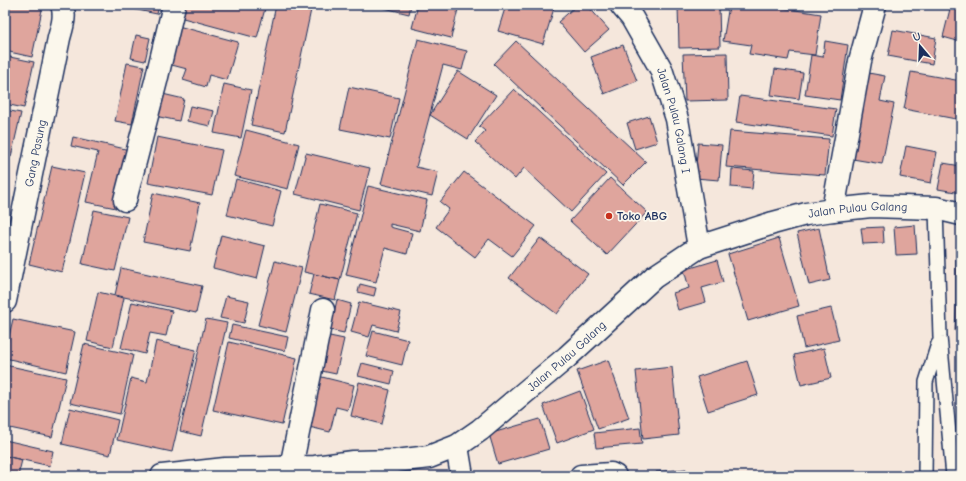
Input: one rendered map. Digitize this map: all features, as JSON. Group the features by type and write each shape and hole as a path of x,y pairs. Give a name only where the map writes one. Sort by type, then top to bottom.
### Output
{"street":[{"name":"Gang Pasung","path":"5,301 64,20 64,10 62,5"},
{"path":"125,200 174,5"},
{"name":"Jalan Pulau Galang I","path":"621,5 632,18 661,69 677,119 699,247"},
{"path":"833,210 860,61 875,5"},
{"name":"Jalan Pulau Galang","path":"162,476 225,469 291,467 316,471 353,462 396,461 429,457 457,446 480,430 525,394 654,277 699,247 773,223 806,214 833,210 871,206 936,208 961,214"},
{"path":"291,467 323,310"},
{"path":"457,446 462,476"},
{"path":"582,476 611,474 615,476"}],"lane":[{"path":"936,208 940,337 953,476"},
{"path":"925,476 926,382 940,337"}],"building":[{"path":"5,5 43,5 32,57 5,51"},
{"path":"113,5 159,5 157,14"},
{"path":"186,5 266,5 257,38 183,18"},
{"path":"276,5 312,5 285,132 251,125"},
{"path":"372,5 411,5 409,14"},
{"path":"418,5 459,5 451,38 412,28"},
{"path":"506,5 555,5 543,44 498,31"},
{"path":"577,5 587,5 609,30 584,52 558,22"},
{"path":"678,5 719,5 720,47 679,48"},
{"path":"729,5 763,5 821,14 815,55 790,52 788,60 749,54 751,45 723,41"},
{"path":"951,5 961,5 961,42 943,37"},
{"path":"178,26 238,42 227,80 209,75 206,87 183,80 187,69 168,64"},
{"path":"893,30 936,38 932,64 888,56"},
{"path":"136,35 150,38 145,61 131,58"},
{"path":"418,39 467,51 462,70 443,65 416,167 438,172 432,196 381,184"},
{"path":"516,41 646,162 623,185 494,64"},
{"path":"825,41 848,45 840,100 805,95 811,55 823,57"},
{"path":"623,45 637,81 604,94 591,57"},
{"path":"727,53 728,100 685,101 683,54"},
{"path":"5,56 34,62 24,108 5,104"},
{"path":"127,63 144,66 132,124 115,121"},
{"path":"775,69 803,73 799,99 771,95"},
{"path":"458,71 496,95 468,139 430,115"},
{"path":"863,72 885,76 880,101 894,104 882,164 847,158"},
{"path":"911,72 961,81 961,120 904,109"},
{"path":"224,84 251,90 241,138 214,133"},
{"path":"349,87 399,98 390,139 340,129"},
{"path":"514,89 606,174 571,212 524,168 515,179 475,142 485,131 479,126"},
{"path":"154,92 184,99 179,121 150,115"},
{"path":"740,96 836,109 832,136 736,122"},
{"path":"190,106 214,111 210,126 187,121"},
{"path":"5,110 21,113 11,157 5,156"},
{"path":"649,116 657,142 635,149 627,123"},
{"path":"246,130 299,144 288,189 234,176"},
{"path":"730,131 829,139 825,175 726,167"},
{"path":"73,137 134,151 121,209 86,202 98,152 71,146"},
{"path":"157,137 222,150 212,195 148,183"},
{"path":"698,143 722,145 719,180 695,178"},
{"path":"906,146 937,152 931,183 900,177"},
{"path":"306,153 370,168 359,210 295,194"},
{"path":"943,163 961,166 961,193 938,189"},
{"path":"52,166 85,173 62,272 29,264"},
{"path":"732,169 754,171 752,189 731,187"},
{"path":"464,172 536,226 512,256 489,239 475,257 436,227 449,209 440,202"},
{"name":"Toko ABG","path":"610,178 647,212 607,255 570,221"},
{"path":"236,179 281,191 272,226 227,215"},
{"path":"368,186 427,200 420,231 390,224 390,227 412,233 407,254 385,248 376,282 346,275"},
{"path":"153,193 200,203 190,251 143,242"},
{"path":"320,204 357,213 340,280 304,272"},
{"path":"94,210 128,217 115,271 82,264"},
{"path":"915,225 917,254 896,255 894,227"},
{"path":"883,227 884,243 863,244 861,228"},
{"path":"819,228 830,280 809,285 797,233"},
{"path":"221,235 265,246 257,279 213,268"},
{"path":"540,238 588,274 557,314 509,278"},
{"path":"779,238 799,306 748,321 728,254"},
{"path":"956,248 961,248 961,306 956,306"},
{"path":"717,260 723,282 702,288 706,302 678,310 673,293 689,288 684,270"},
{"path":"275,261 302,268 286,332 258,325"},
{"path":"121,268 202,286 196,313 115,295"},
{"path":"314,274 340,280 335,300 309,294"},
{"path":"360,284 376,288 374,296 358,292"},
{"path":"98,292 124,298 113,347 87,341"},
{"path":"226,296 249,301 244,323 220,318"},
{"path":"337,300 351,304 344,333 330,330"},
{"path":"132,302 172,311 166,336 150,333 145,354 121,348"},
{"path":"359,302 401,312 396,331 373,325 369,337 351,332"},
{"path":"956,306 961,306 961,331 955,331"},
{"path":"831,308 839,340 804,348 797,316"},
{"path":"13,319 75,332 66,372 5,358"},
{"path":"206,319 227,323 201,436 180,431"},
{"path":"232,325 288,337 285,351 229,338"},
{"path":"373,331 408,340 402,365 366,356"},
{"path":"325,335 344,339 336,374 317,370"},
{"path":"156,341 196,350 172,452 117,440 131,378 147,382"},
{"path":"229,342 297,358 282,425 213,410"},
{"path":"84,344 133,355 120,414 70,403"},
{"path":"824,348 831,378 801,385 794,355"},
{"path":"608,360 629,418 598,429 577,371"},
{"path":"747,361 758,395 708,411 697,377"},
{"path":"362,363 394,371 391,384 358,376"},
{"path":"5,365 66,378 52,437 5,427"},
{"path":"672,367 679,435 643,439 636,371"},
{"path":"318,376 354,385 348,410 336,407 330,432 305,426"},
{"path":"359,382 390,390 382,424 351,416"},
{"path":"580,391 594,429 557,443 543,405"},
{"path":"70,408 118,420 110,455 62,444"},
{"path":"540,419 549,449 498,464 489,434"},
{"path":"640,428 642,444 596,448 594,433"},
{"path":"5,440 53,451 50,466 5,456"},
{"path":"5,456 22,460 18,476 5,476"},
{"path":"686,469 687,476 656,476 656,472"}],"place":[{"name":"Toko ABG","path":"609,216"}]}
